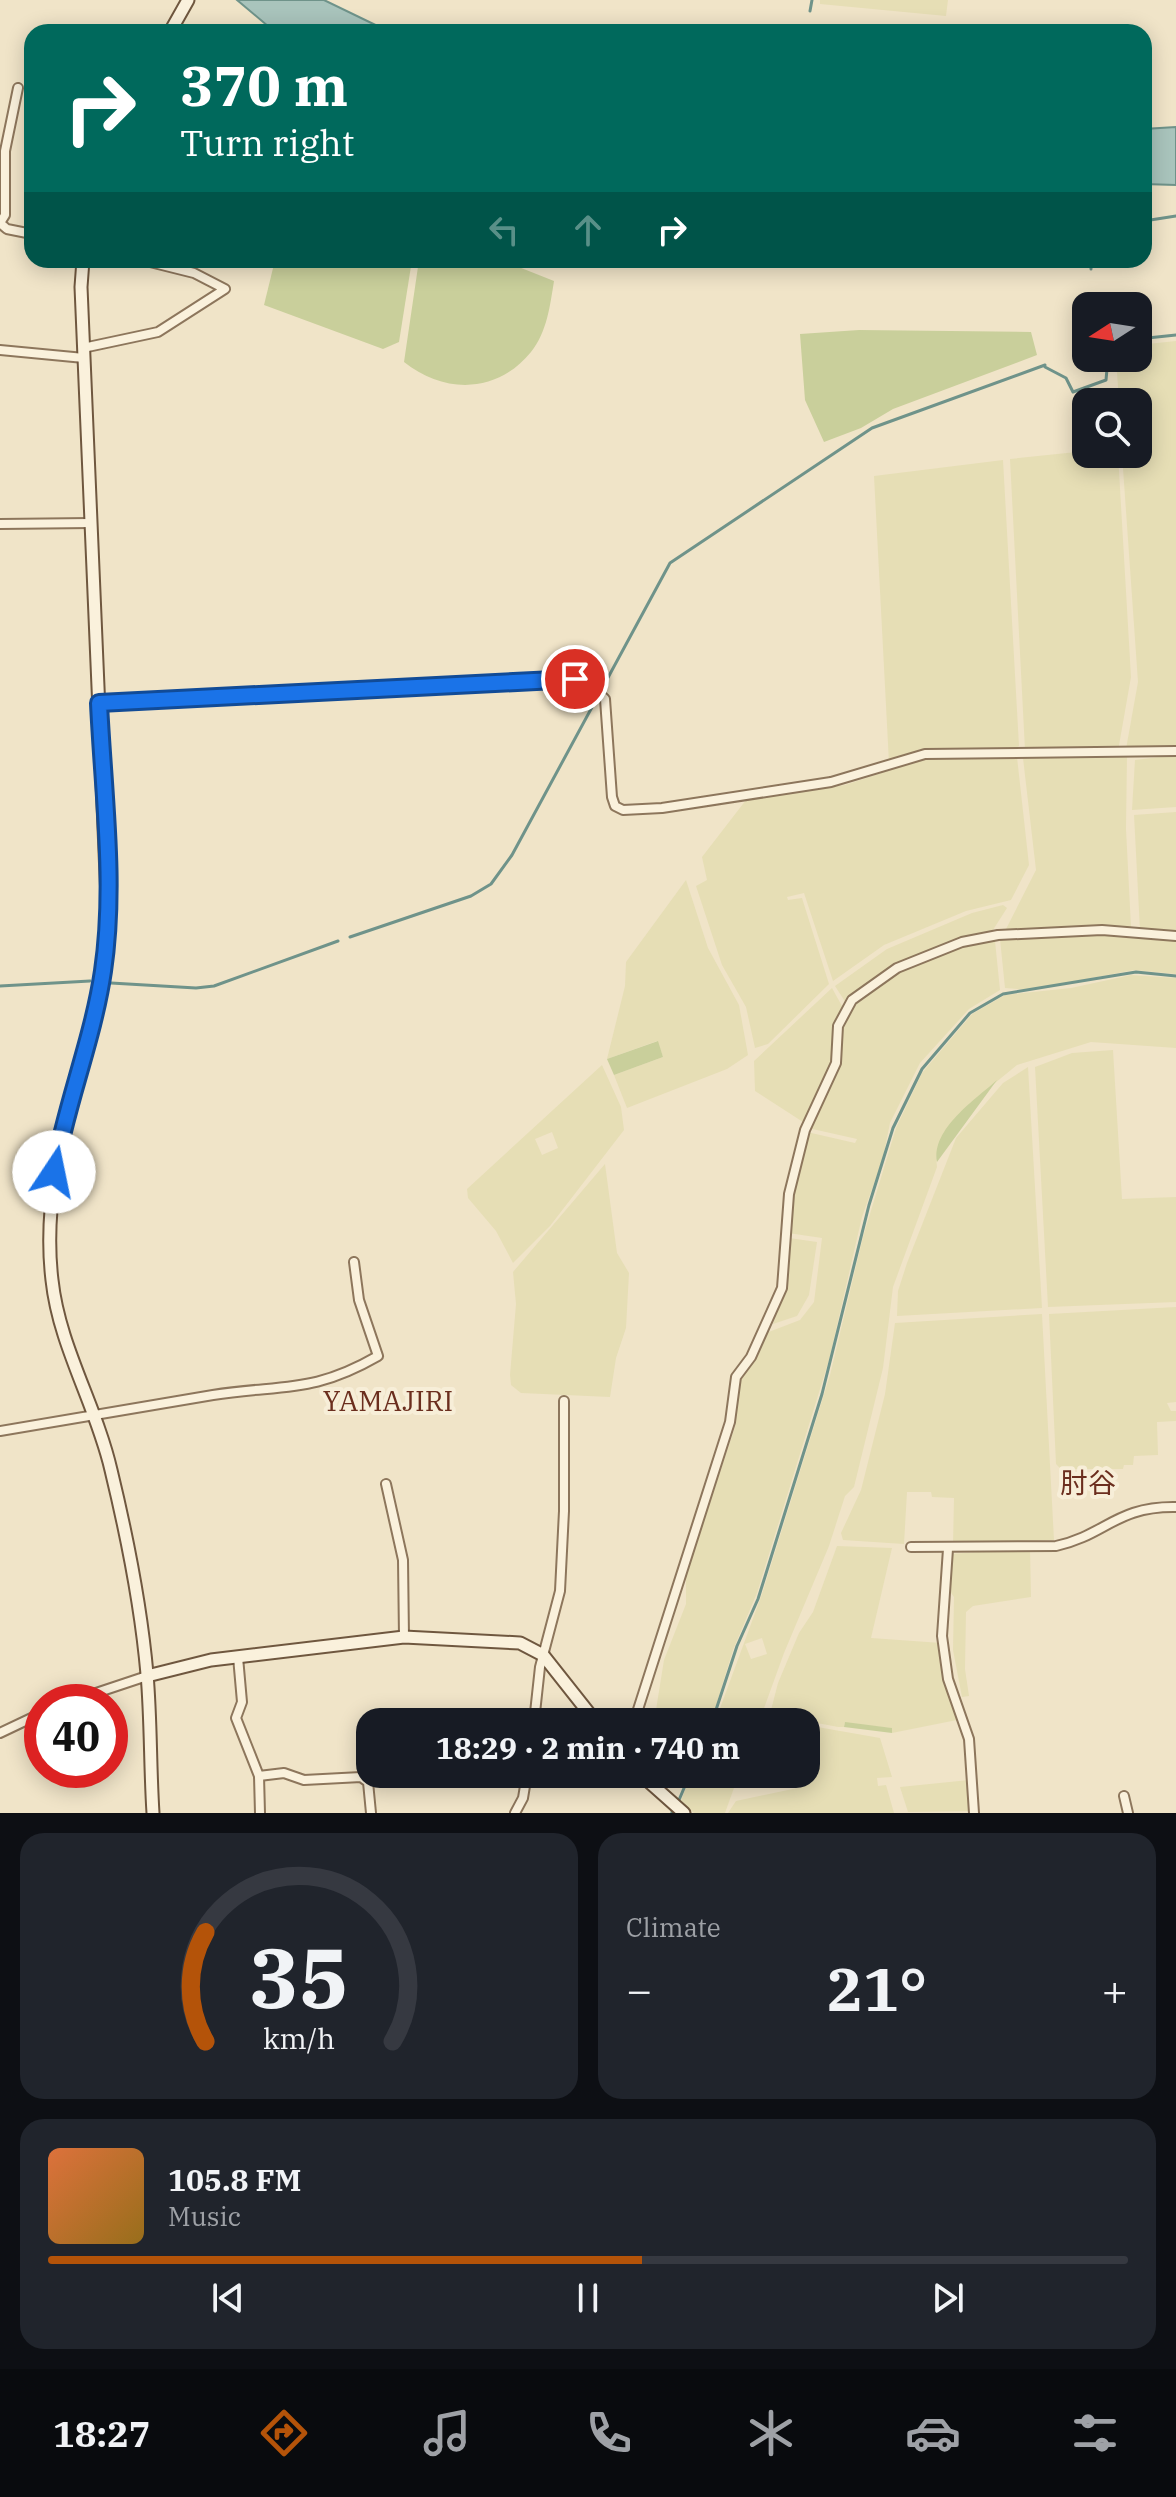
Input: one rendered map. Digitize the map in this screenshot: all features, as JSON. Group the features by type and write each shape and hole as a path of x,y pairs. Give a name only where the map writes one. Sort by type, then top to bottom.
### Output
{"street":[{"path":"174,24 188,0"},
{"path":"18,88 5,151 5,215 0,223 24,231"},
{"path":"83,268 84,353 108,884 106,946 95,1012 62,1127 54,1172 50,1240 52,1280 58,1312 112,1471 147,1676 153,1813"},
{"path":"0,350 84,353 158,332 225,289 194,273 174,268"},
{"path":"0,524 91,523"},
{"path":"99,703 575,679 595,688 605,699 612,797 615,806 623,810 668,807 846,780 925,754 1176,751"},
{"path":"638,1708 730,1422 736,1377 751,1357 782,1288 789,1194 805,1130 836,1063 838,1026 845,1010 861,993 897,968 962,942 998,935 1102,930 1176,936"},
{"path":"0,1431 249,1390 302,1387 349,1373 378,1356 359,1300 354,1262"},
{"path":"536,1708 543,1655 560,1591 564,1401"},
{"path":"386,1484 403,1560 404,1637"},
{"path":"911,1547 1056,1546 1072,1543 1137,1509 1176,1507"},
{"path":"948,1549 942,1636 948,1679 969,1739 974,1813"},
{"path":"123,1684 238,1657 404,1637 520,1643 543,1655 585,1708"},
{"path":"238,1657 242,1702 237,1723 259,1776 260,1813"},
{"path":"0,1733 24,1722"},
{"path":"259,1776 284,1773 304,1780 365,1779 371,1813"},
{"path":"515,1813 525,1788"},
{"path":"656,1788 684,1813"},
{"path":"1124,1796 1128,1813"}],"shaded area":[{"path":"820,0 948,0 946,16 820,4"},
{"path":"1176,341 1176,746 1126,749 1138,682 1123,468 1152,468 1152,388 1118,388 1117,372 1152,372 1152,344"},
{"path":"1072,452 1072,468 1119,468 1131,677 1118,751 1025,750 1010,459"},
{"path":"1003,460 1019,746 1013,750 920,749 889,763 874,476"},
{"path":"1176,755 1176,807 1132,810 1135,760"},
{"path":"1127,756 1126,829 1131,927 1005,931 1036,870 1023,758"},
{"path":"1017,757 1029,865 1011,900 966,911 884,945 833,981 804,893 787,897 788,900 802,898 829,984 768,1044 755,1048 746,1007 722,965 696,886 707,880 702,857 746,800 845,785 927,758"},
{"path":"1176,812 1176,933 1140,930 1134,815"},
{"path":"686,880 708,948 739,1005 748,1055 727,1069 627,1108 614,1075 663,1057 657,1041 607,1059 625,986 626,962"},
{"path":"1003,905 1007,908 991,933 945,943 913,956 846,1003 835,986 887,949 972,913"},
{"path":"1101,933 1176,939 1176,974 1134,970 1029,990 1005,988 1000,939"},
{"path":"995,941 1000,990 969,1009 920,1063 890,1123 883,1158 862,1217 829,1360 757,1593 733,1650 715,1708 656,1708 664,1660 686,1604 686,1574 735,1427 739,1380 753,1362 766,1333 800,1320 814,1302 822,1238 788,1233 789,1211 807,1132 855,1143 857,1139 808,1128 838,1063 840,1030 855,1002 892,975 940,951"},
{"path":"1131,975 1176,978 1176,1048 1091,1042 1017,1065 984,1092 944,1134 936,1156 937,1167 893,1287 883,1368 854,1487 845,1496 829,1546 764,1708 720,1708 762,1594 830,1375 863,1237 896,1128 922,1073 972,1014 1005,995 1071,988","holes":["762,1638 767,1654 751,1659 745,1644"]},
{"path":"832,988 842,1006 835,1023 835,1054 826,1082 803,1122 755,1091 754,1061"},
{"path":"1113,1050 1122,1199 1176,1197 1176,1302 1048,1307 1035,1067 1072,1053"},
{"path":"602,1065 621,1107 624,1130 550,1226 513,1263 496,1231 468,1198 467,1189","holes":["552,1132 558,1148 542,1155 535,1139"]},
{"path":"1028,1067 1042,1308 897,1316 898,1291 907,1263 956,1138 1003,1083"},
{"path":"605,1164 617,1253 629,1273 626,1328 616,1358 610,1397 521,1393 511,1385 510,1375 516,1304 513,1272"},
{"path":"789,1238 817,1242 809,1295 797,1316 773,1324 789,1274"},
{"path":"1176,1307 1176,1402 1167,1403 1171,1411 1176,1411 1176,1421 1157,1422 1158,1455 1134,1456 1133,1465 1124,1465 1123,1469 1061,1469 1056,1464 1049,1314"},
{"path":"1042,1314 1054,1540 953,1545 954,1498 932,1497 931,1492 907,1492 904,1544 843,1540 841,1533 861,1490 885,1394 895,1323"},
{"path":"837,1546 892,1548 871,1638 941,1643 957,1720 892,1733 891,1728 820,1724 820,1708 772,1708 778,1683 799,1633 813,1612"},
{"path":"1030,1548 1031,1597 973,1606 966,1612 965,1669 969,1696 962,1697 953,1650 954,1597 949,1590 951,1554"},
{"path":"820,1727 880,1738 892,1777 877,1778 878,1786 886,1785 894,1813 728,1813 736,1801 797,1788 820,1788"},
{"path":"969,1780 970,1811 908,1812 900,1787"},
{"path":"686,1788 734,1788 725,1813 694,1813 681,1801"}],"green space":[{"path":"273,268 411,268 399,342 383,349 264,305"},
{"path":"418,268 521,268 554,281 544,327 536,344 517,366 502,376 470,385 453,384 436,380 404,362"},
{"path":"859,330 1031,332 1037,355 893,409 861,428 824,442 805,400 800,334"},
{"path":"658,1041 663,1057 614,1075 607,1059"},
{"path":"997,1080 937,1162 937,1150 948,1127"},
{"path":"845,1722 892,1728 892,1733 844,1727"}],"water":[{"path":"237,0 324,0 374,24 266,24"},
{"path":"1176,127 1176,185 1152,184 1152,128"}],"waterway":[{"path":"810,11 812,0"},
{"path":"1152,220 1176,216"},
{"path":"1152,338 1176,335"},
{"path":"350,937 471,896 491,884 512,855 670,563 872,428 1045,365"},
{"path":"1045,367 1066,378 1073,392 1106,380 1107,372"},
{"path":"111,983 196,988 214,986 338,941"},
{"path":"717,1708 737,1646 758,1599 822,1394 869,1205 893,1128 922,1069 970,1013 1003,994 1136,972 1176,976"},
{"path":"0,986 90,981"},
{"path":"679,1800 684,1788"}],"district":[{"name":"YAMAJIRI","path":"388,1400"},
{"name":"肘谷","path":"1088,1482"}],"route":[{"path":"54,1172 62,1127 95,1012 106,946 108,884 99,703 575,679"}]}
